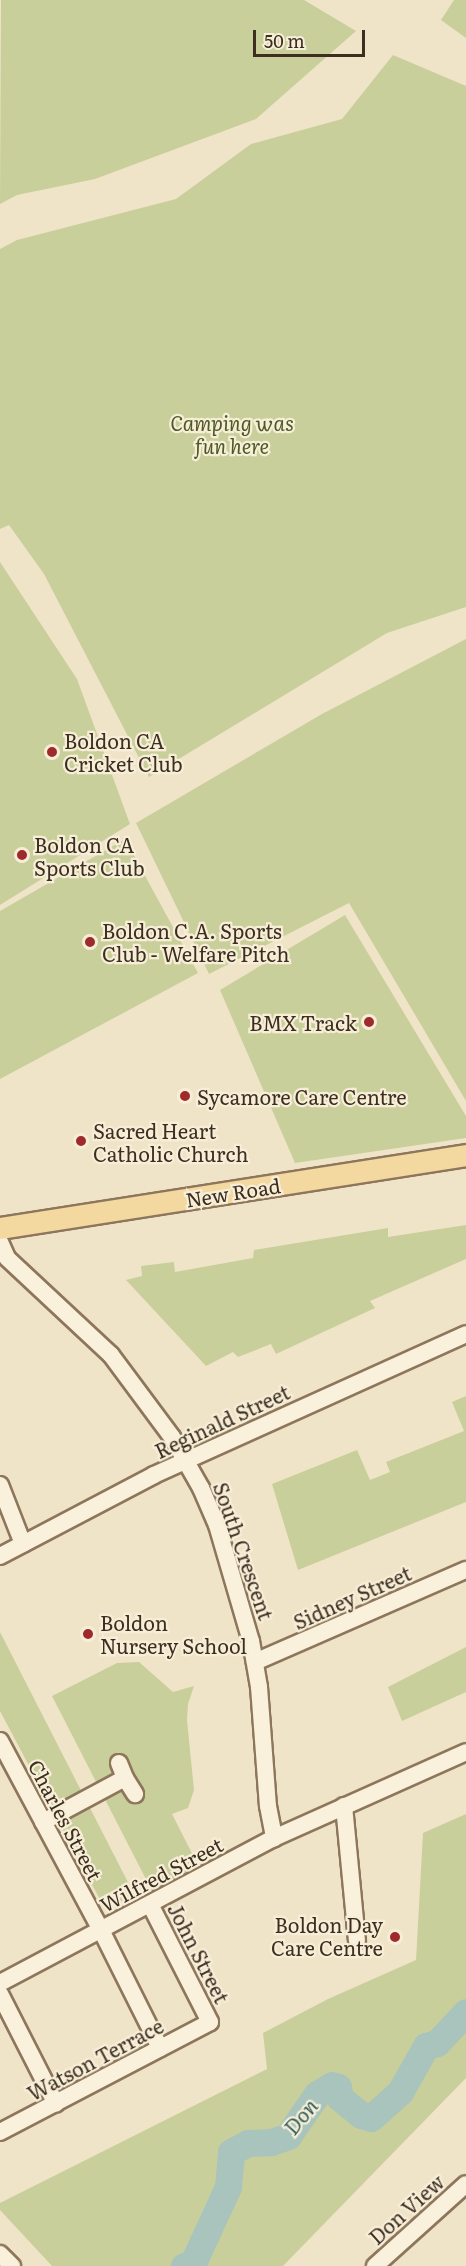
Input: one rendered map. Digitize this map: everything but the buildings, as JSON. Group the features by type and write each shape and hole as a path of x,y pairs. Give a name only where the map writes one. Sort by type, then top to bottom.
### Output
{"main road":[{"name":"New Road","path":"0,1227 466,1155"}],"street":[{"name":"South Crescent","path":"0,1242 7,1258 111,1355 187,1460 217,1526 242,1604 255,1662 262,1719 268,1806 274,1838"},
{"name":"Reginald Street","path":"0,1556 187,1460 466,1334"},
{"path":"0,1485 23,1544"},
{"name":"Sidney Street","path":"255,1662 466,1569"},
{"name":"Charles Street","path":"0,1741 101,1930 160,2048"},
{"name":"Wilfred Street","path":"0,1983 274,1838 466,1752"},
{"path":"43,1822 122,1770 135,1794"},
{"path":"344,1806 357,1940"},
{"name":"John Street","path":"150,1904 210,2022"},
{"path":"0,1994 56,2103"},
{"name":"Watson Terrace","path":"0,2132 210,2022"},
{"name":"Don View","path":"375,2266 466,2184"},
{"path":"0,2254 12,2266"}],"green space":[{"path":"1,0 304,0 356,31 256,119 95,179 17,195 0,204"},
{"path":"454,0 466,0 466,38 441,20"},
{"name":"Camping was fun here","path":"393,55 466,86 466,607 387,633 149,777 44,574 9,525 0,529 0,249 17,240 176,199 251,144 342,119"},
{"name":"Boldon CA Cricket Club","path":"0,562 77,679 130,824 0,905"},
{"path":"466,639 466,1101 349,903 209,974 136,823 322,714"},
{"name":"Boldon C.A. Sports Club - Welfare Pitch","path":"125,839 198,973 0,1079 0,911"},
{"path":"345,915 466,1116 466,1138 295,1163 220,990"},
{"path":"466,1225 466,1259 370,1301 375,1308 276,1354 271,1344 238,1357 233,1352 206,1366 126,1280 142,1276 141,1266 174,1262 175,1272 253,1258 254,1250 388,1228 388,1237"},
{"path":"466,1396 466,1502 298,1570 272,1484 357,1450 370,1480 390,1472 386,1462 464,1431 452,1402"},
{"path":"0,1632 135,1896 105,1909 0,1711"},
{"path":"466,1647 466,1692 402,1721 388,1687"},
{"path":"139,1662 173,1692 194,1686 188,1704 187,1720 194,1790 188,1808 172,1814 199,1867 152,1891 52,1696 117,1663"},
{"path":"466,1814 466,2078 283,2266 52,2266 0,2210 0,2203 267,2069 263,2033 328,1999 416,1960 423,1833"}],"waterway":[{"name":"Don","path":"184,2266 193,2263 228,2187 231,2152 248,2143 271,2142 288,2136 317,2094 332,2085 338,2087 340,2098 361,2115 371,2118 400,2092 426,2046 437,2043 466,2012"}],"place":[{"name":"Boldon CA Cricket Club","path":"52,752"},
{"name":"Boldon CA Sports Club","path":"22,855"},
{"name":"Boldon C.A. Sports Club - Welfare Pitch","path":"90,942"},
{"name":"BMX Track","path":"369,1022"},
{"name":"Sycamore Care Centre","path":"185,1096"},
{"name":"Sacred Heart Catholic Church","path":"81,1141"},
{"name":"Boldon Nursery School","path":"88,1634"},
{"name":"Boldon Day Care Centre","path":"395,1937"}]}
